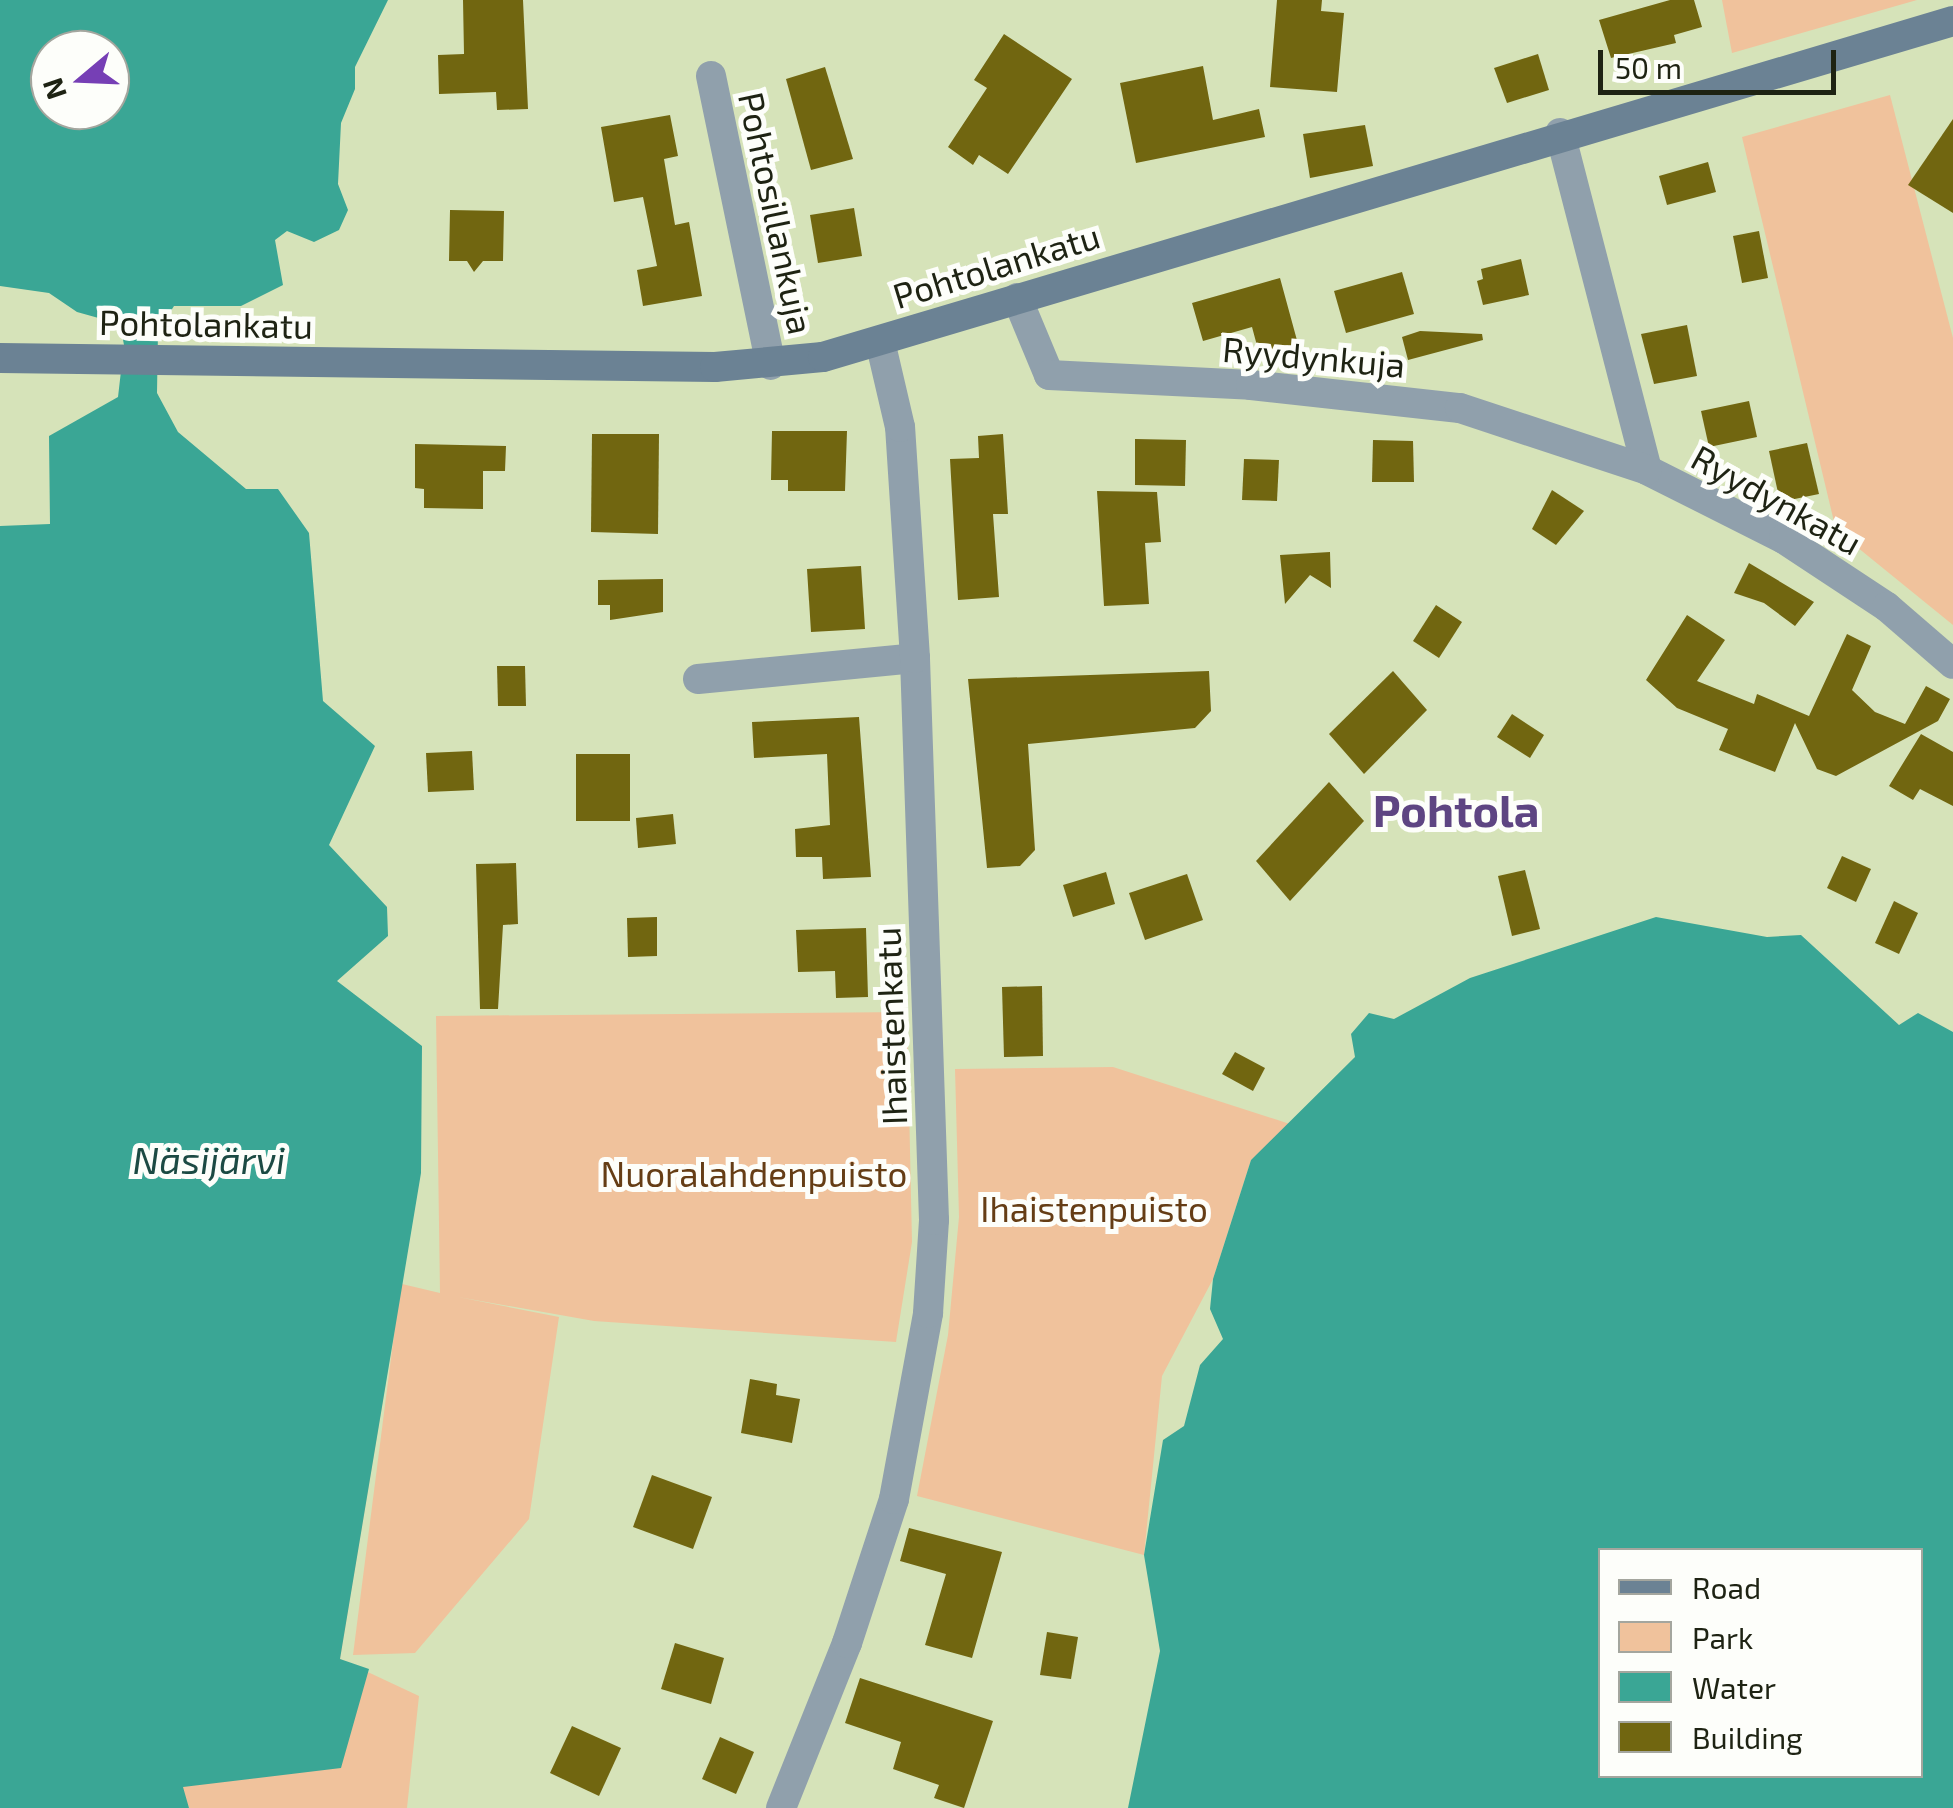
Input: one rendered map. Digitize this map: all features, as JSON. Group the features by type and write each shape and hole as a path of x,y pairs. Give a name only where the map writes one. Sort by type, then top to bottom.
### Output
{"main road":[{"name":"Pohtolankatu","path":"14,358 771,365 880,340 1560,133 1953,20"}],"street":[{"name":"Pohtosillankuja","path":"710,76 771,365"},
{"name":"Ryydynkatu","path":"1560,133 1647,470 1784,539 1887,606 1953,664"},
{"name":"Ryydynkuja","path":"1017,298 1049,375 1251,385 1460,408 1647,470"},
{"name":"Ihaistenkatu","path":"780,1808 847,1643 894,1499 928,1314 934,1220 914,658 900,427 880,340"},
{"path":"698,679 914,658"}],"green space":[{"path":"1722,0 1917,0 1732,53"},
{"path":"1890,95 1953,338 1953,625 1836,530 1742,137"},
{"name":"Nuoralahdenpuisto","path":"907,1012 912,1242 896,1342 594,1321 458,1297 559,1317 529,1519 415,1653 353,1655 395,1327 340,1659 419,1696 407,1808 189,1808 0,1412 402,1284 440,1293 436,1016"},
{"name":"Ihaistenpuisto","path":"1113,1067 1293,1125 1251,1160 1213,1279 1162,1376 1144,1555 917,1496 948,1335 959,1217 955,1069"}],"water":[{"name":"Näsijärvi","path":"0,0 388,0 355,67 355,89 341,123 338,184 348,210 339,230 314,242 287,231 275,240 283,285 241,306 174,306 158,331 157,393 178,432 246,489 278,489 309,533 323,701 375,746 329,845 387,907 388,936 337,981 422,1046 421,1173 340,1659 369,1669 341,1768 183,1787 189,1808 0,1808 0,526 50,524 49,436 118,397 124,345 120,324 77,312 49,293 0,286"},
{"path":"1656,917 1767,937 1801,935 1899,1025 1918,1013 1953,1032 1953,1808 1128,1808 1160,1651 1144,1555 1163,1440 1184,1426 1200,1365 1223,1339 1210,1309 1213,1279 1251,1160 1355,1057 1351,1034 1369,1013 1394,1019 1470,978"}],"building":[{"path":"463,0 523,0 528,109 497,110 496,92 439,94 438,55 464,54"},
{"path":"1277,0 1322,0 1321,11 1344,13 1337,92 1270,87"},
{"path":"1670,0 1694,0 1702,27 1674,35 1676,43 1611,58 1599,20"},
{"path":"1004,34 1072,79 1008,174 979,155 973,165 948,147 987,88 974,80"},
{"path":"1538,54 1549,90 1507,103 1494,68"},
{"path":"1203,66 1213,120 1259,109 1265,137 1136,163 1120,83"},
{"path":"825,67 853,159 811,170 786,79"},
{"path":"670,115 678,156 664,159 675,225 689,222 702,296 643,306 637,270 657,266 643,197 614,202 601,127"},
{"path":"1953,119 1953,213 1908,185"},
{"path":"1365,125 1373,166 1310,178 1303,134"},
{"path":"1708,162 1716,192 1667,205 1659,176"},
{"path":"854,208 862,256 818,263 810,215"},
{"path":"450,210 504,211 503,261 483,261 474,272 467,261 449,261"},
{"path":"1759,231 1768,278 1742,283 1733,236"},
{"path":"1521,259 1529,295 1483,305 1477,281 1483,279 1481,269"},
{"path":"1402,272 1414,314 1346,333 1334,291"},
{"path":"1280,278 1298,344 1259,353 1252,327 1203,341 1192,303"},
{"path":"1687,325 1697,376 1654,384 1641,334"},
{"path":"1420,331 1482,334 1483,340 1408,360 1402,337"},
{"path":"1749,401 1757,437 1709,447 1701,411"},
{"path":"772,431 847,431 845,491 788,491 788,480 771,480"},
{"path":"592,434 659,434 658,534 591,532"},
{"path":"1003,434 1008,514 993,514 999,597 958,600 950,459 979,458 978,436"},
{"path":"1135,439 1186,440 1185,486 1135,485"},
{"path":"1373,440 1413,441 1414,482 1372,482"},
{"path":"1807,443 1819,494 1780,502 1769,451"},
{"path":"415,444 506,446 505,471 483,471 483,509 424,508 424,489 415,488"},
{"path":"1244,459 1279,460 1277,501 1242,500"},
{"path":"1552,490 1584,511 1556,545 1532,529"},
{"path":"1097,491 1157,492 1161,542 1145,543 1149,604 1104,606"},
{"path":"1330,552 1331,588 1310,575 1285,604 1280,555"},
{"path":"1749,563 1814,602 1795,626 1764,603 1734,593"},
{"path":"861,566 865,629 811,632 807,569"},
{"path":"663,579 663,612 610,620 610,605 598,605 598,580"},
{"path":"1436,605 1462,622 1439,658 1413,641"},
{"path":"1687,615 1725,640 1697,681 1754,704 1757,694 1809,716 1847,634 1871,646 1852,690 1875,712 1905,724 1926,686 1950,699 1938,721 1836,776 1817,769 1795,723 1775,772 1719,750 1728,729 1677,708 1646,680"},
{"path":"497,666 525,666 526,706 498,706"},
{"path":"1209,671 1211,711 1195,728 1028,744 1035,850 1020,866 987,868 968,679"},
{"path":"1393,671 1427,710 1364,774 1329,734"},
{"path":"1512,714 1544,735 1530,758 1497,737"},
{"path":"859,717 871,877 823,879 822,857 796,857 795,829 830,825 827,754 754,758 752,722"},
{"path":"1921,734 1953,752 1953,806 1920,789 1913,800 1889,786"},
{"path":"472,751 474,790 428,792 426,753"},
{"path":"576,754 630,754 630,821 576,821"},
{"path":"1329,782 1364,821 1290,901 1256,861"},
{"path":"673,814 676,844 638,848 636,818"},
{"path":"1842,856 1871,869 1856,902 1827,888"},
{"path":"516,863 518,924 503,925 498,1009 480,1009 476,864"},
{"path":"1525,870 1540,929 1512,936 1498,876"},
{"path":"1106,872 1115,904 1073,917 1063,885"},
{"path":"1187,874 1203,920 1145,940 1129,893"},
{"path":"1894,901 1918,913 1899,954 1875,943"},
{"path":"657,917 657,956 628,957 627,918"},
{"path":"866,928 868,997 836,998 835,971 798,972 796,930"},
{"path":"1042,986 1043,1056 1004,1057 1002,987"},
{"path":"1235,1052 1265,1068 1253,1091 1222,1074"},
{"path":"750,1379 777,1384 776,1395 800,1399 792,1443 741,1433"},
{"path":"652,1475 712,1497 693,1549 633,1527"},
{"path":"909,1528 1002,1552 972,1658 925,1645 946,1574 900,1561"},
{"path":"1047,1632 1078,1637 1071,1679 1040,1675"},
{"path":"675,1643 724,1658 711,1704 661,1689"},
{"path":"860,1678 993,1721 964,1808 934,1798 939,1785 893,1769 901,1742 845,1723"},
{"path":"572,1726 621,1748 599,1796 550,1773"},
{"path":"720,1737 754,1752 736,1794 702,1779"}],"district":[{"name":"Pohtola","path":"1456,810"}]}
